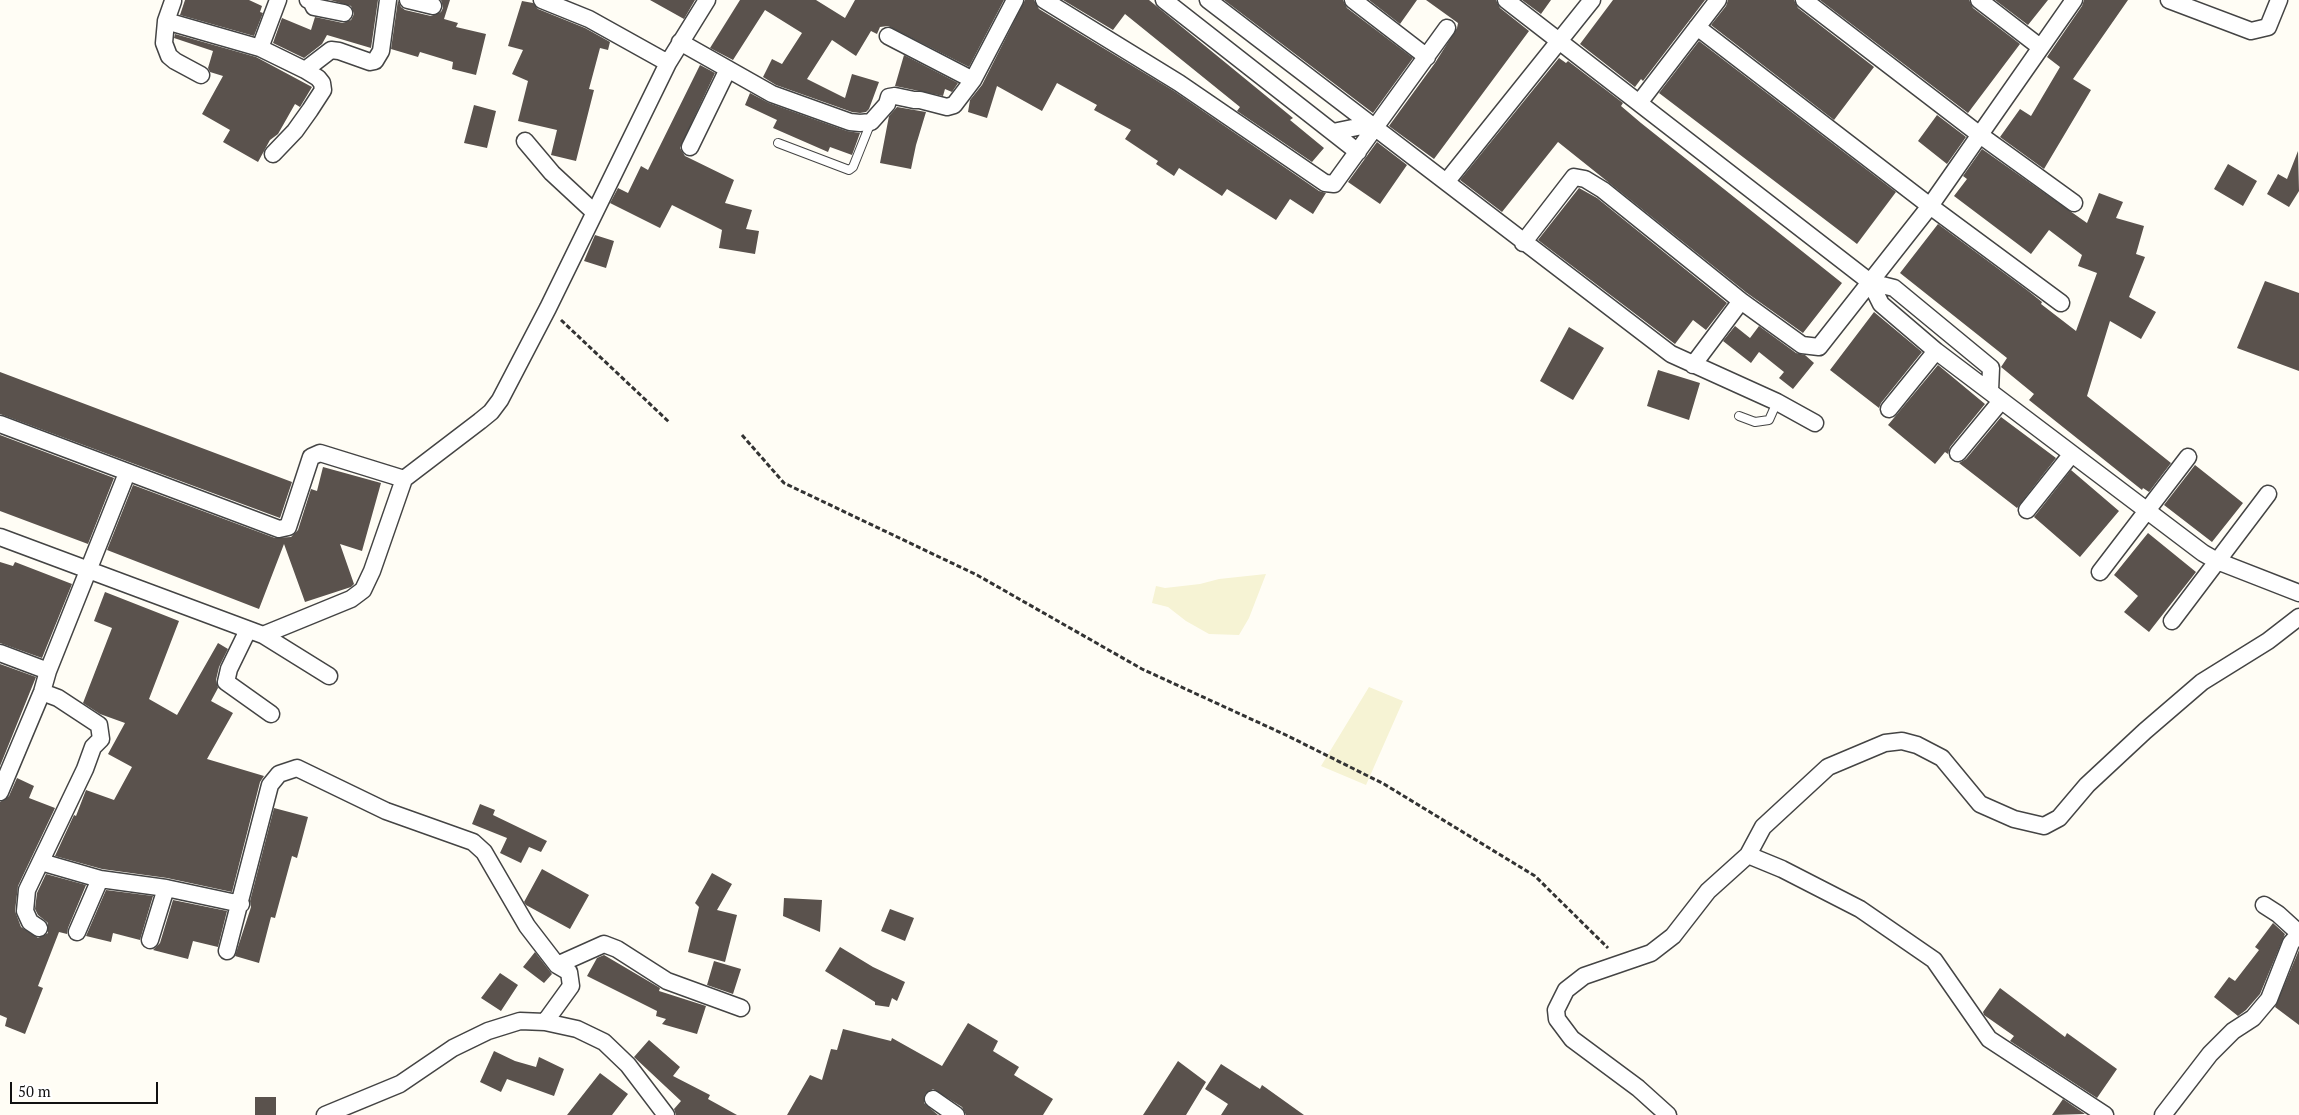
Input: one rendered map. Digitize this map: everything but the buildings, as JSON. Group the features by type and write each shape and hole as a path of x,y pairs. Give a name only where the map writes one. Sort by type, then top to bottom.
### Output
{"street":[{"path":"260,48 278,0"},
{"path":"308,0 311,1 314,7 344,13"},
{"path":"305,70 331,50 375,62 381,51 388,0"},
{"path":"408,0 433,6"},
{"path":"542,0 589,19 668,63"},
{"path":"271,714 226,682 229,669 256,632 351,599 363,590 404,479 491,412 500,400 548,308 668,63 707,0"},
{"path":"680,42 772,94 850,122 870,122 887,104 889,97 895,96 920,100 946,107 954,105 973,80 1015,0"},
{"path":"1044,0 1180,83 1325,182 1334,184 1338,182 1374,126 1447,28"},
{"path":"1164,0 1358,152"},
{"path":"1208,0 1447,181 1454,190 1523,243 1671,354 1693,366 1777,402 1815,423"},
{"path":"1353,0 1427,57"},
{"path":"1506,0 1870,282 1894,288 1991,368 1996,396 1958,453"},
{"path":"1447,181 1592,0"},
{"path":"1639,103 1718,0"},
{"path":"1804,0 1980,135 2074,202"},
{"path":"1979,0 2040,47"},
{"path":"1523,243 1574,177 1585,179 1602,190 1741,301 1802,344 1819,347 1930,206 2074,0"},
{"path":"2169,0 2251,31 2268,27 2278,0"},
{"path":"173,1 166,21 164,43 169,56 175,62 200,75"},
{"path":"166,21 260,48 318,78 323,90 295,131 273,154"},
{"path":"1697,27 1930,206 2061,303"},
{"path":"888,36 973,80"},
{"path":"690,147 728,69"},
{"path":"1333,132 1374,126"},
{"path":"525,141 552,173 594,212"},
{"path":"1870,282 1881,304 1936,351 2146,512 2217,561 2299,593"},
{"path":"1693,366 1741,301"},
{"path":"1889,409 1936,351"},
{"path":"0,424 279,530 288,527 311,457 320,453 404,479"},
{"path":"2027,510 2071,455"},
{"path":"2100,572 2188,457"},
{"path":"0,792 42,692 48,672 127,472"},
{"path":"2172,621 2268,494"},
{"path":"0,537 256,632 329,676"},
{"path":"1668,1115 1638,1088 1572,1039 1557,1019 1556,1010 1566,990 1584,976 1651,953 1673,936 1708,891 1748,855 1763,827 1828,767 1885,743 1902,741 1917,745 1942,758 1980,804 2014,819 2044,826 2060,818 2087,785 2145,731 2202,682 2268,641 2299,617"},
{"path":"0,653 48,672"},
{"path":"39,928 30,922 25,911 27,890 86,768 93,747 101,739 99,725 58,698 42,692"},
{"path":"227,951 241,904 270,785 278,774 297,768 386,812 473,842 484,852 526,926 557,964 569,972 571,986 545,1022"},
{"path":"1748,855 1782,869 1860,909 1934,960 1989,1039 2105,1115"},
{"path":"41,862 100,879 166,888 241,904"},
{"path":"77,932 100,879"},
{"path":"150,940 166,888"},
{"path":"2163,1115 2210,1054 2233,1031 2253,1018 2269,999 2291,944 2299,934 2278,914 2264,905"},
{"path":"557,964 604,944 617,949 666,982 740,1008"},
{"path":"325,1115 400,1084 454,1048 488,1031 520,1021 545,1022 577,1029 604,1042 628,1065 666,1115"},
{"path":"933,1099 956,1115"}],"lane":[{"path":"778,143 849,170 853,167 870,122"},
{"path":"1739,416 1756,422 1769,420 1777,402"}],"path":[{"path":"548,308 669,422"},
{"path":"742,435 784,483 977,575 1142,669 1288,736 1384,784 1534,876 1623,963"}],"shaded area":[{"path":"1266,574 1249,618 1239,635 1209,634 1186,621 1168,607 1152,603 1156,586 1165,588 1200,584 1219,579"},
{"path":"1369,687 1403,701 1366,785 1321,766"}]}
